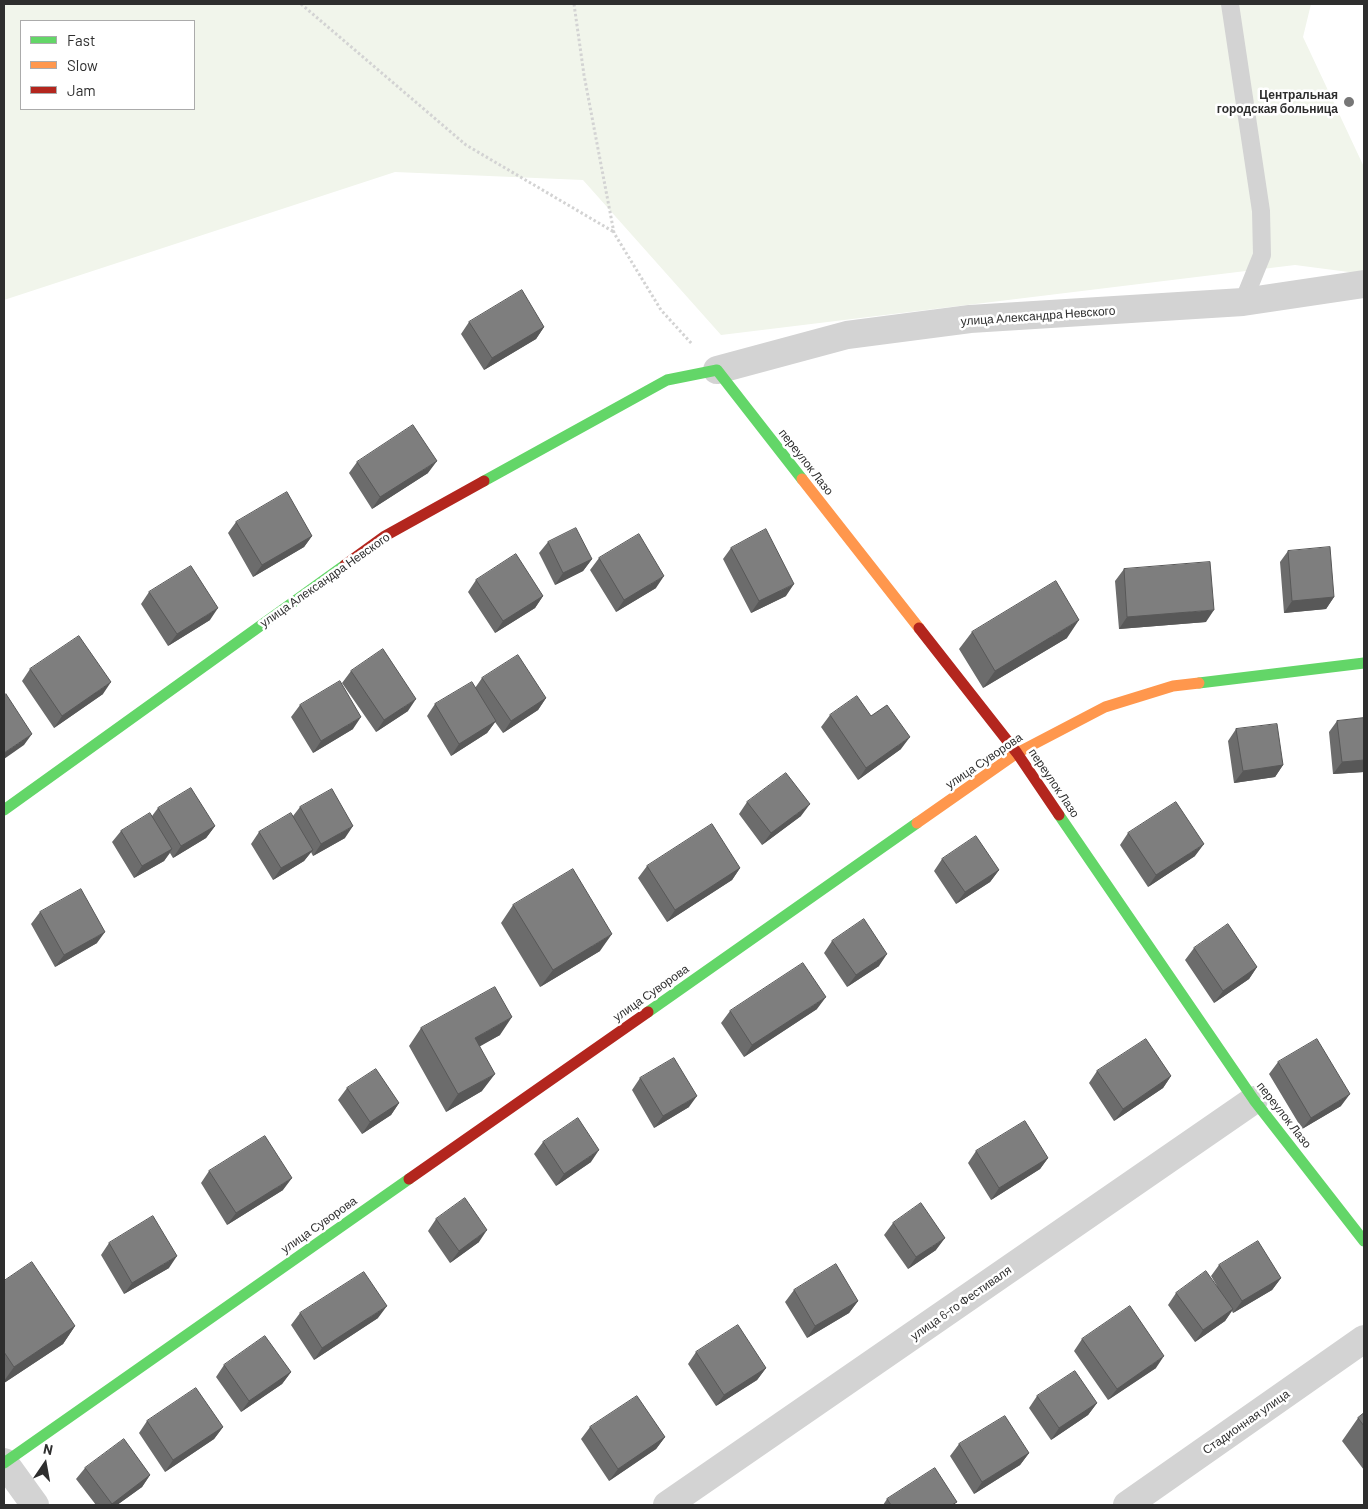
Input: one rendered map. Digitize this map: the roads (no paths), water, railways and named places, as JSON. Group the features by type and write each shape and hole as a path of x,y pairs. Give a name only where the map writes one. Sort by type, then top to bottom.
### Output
{"street":[{"name":"улица Александра Невского","path":"4,810 385,536 666,380 716,370 847,335 970,320 1243,302 1364,284"},
{"name":"переулок Лазо","path":"716,370 1017,753 1254,1100 1364,1241"},
{"name":"улица Суворова","path":"4,1462 1017,753 1105,707 1173,686 1364,663"},
{"name":"улица 6-го Фестиваля","path":"667,1505 1254,1100"},
{"name":"Стадионная улица","path":"1128,1505 1364,1339"},
{"path":"4,1462 35,1505"}],"lane":[{"path":"1230,4 1261,211 1262,255 1243,302"}],"place":[{"name":"Центральная городская больница","path":"1349,102"}]}
